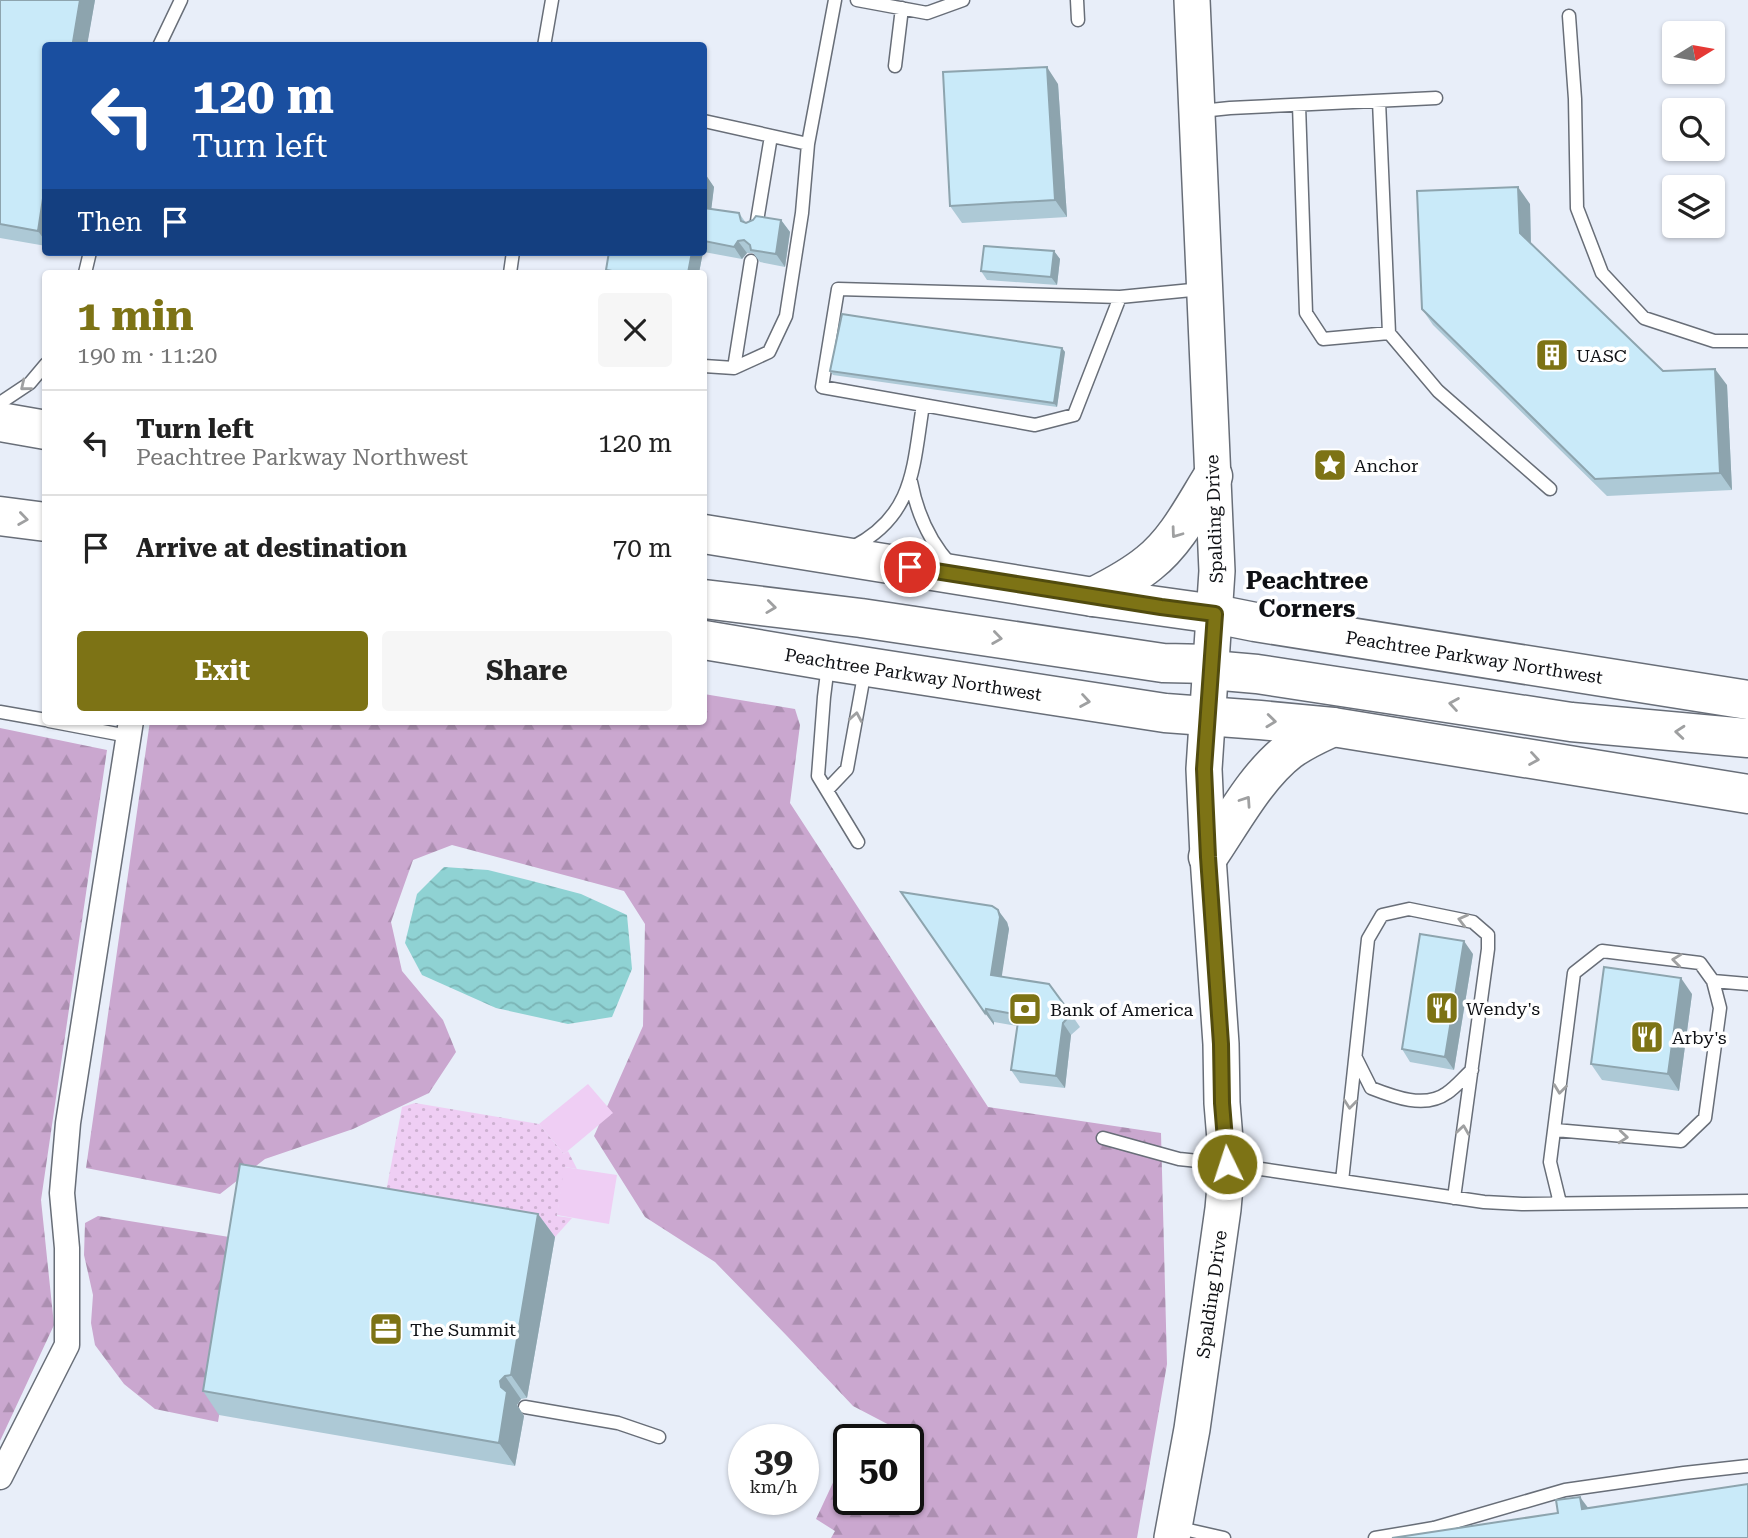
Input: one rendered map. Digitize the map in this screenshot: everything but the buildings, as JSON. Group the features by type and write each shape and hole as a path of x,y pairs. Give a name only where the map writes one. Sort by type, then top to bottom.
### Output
{"highway":[{"path":"0,422 42,429"},
{"path":"1093,597 1134,575 1152,561 1172,540 1213,476"},
{"path":"0,516 42,521"},
{"name":"Peachtree Parkway Northwest","path":"707,534 1748,700"},
{"path":"707,599 861,618 1163,663 1211,667 1571,722 1748,738"},
{"name":"Peachtree Parkway Northwest","path":"707,641 1165,713 1333,727 1746,795"},
{"path":"1208,857 1270,768 1308,738 1333,727"}],"main road":[{"name":"Spalding Drive","path":"1173,1533 1194,1416 1227,1164 1204,769 1217,571 1192,0"}],"street":[{"path":"0,1477 67,1345 67,1248 62,1194 68,1123 130,728"}],"lane":[{"path":"161,42 181,0"},
{"path":"545,42 552,0"},
{"path":"707,366 734,368 769,352 786,316 802,213 808,144 835,0"},
{"path":"857,0 927,13 963,0"},
{"path":"1077,0 1078,20"},
{"path":"895,66 902,8"},
{"path":"1569,16 1575,99 1577,208 1602,273 1644,318 1714,341 1748,341"},
{"path":"1197,112 1436,98"},
{"path":"1379,101 1389,333 1438,391 1550,489"},
{"path":"1299,105 1306,313 1323,339 1389,333"},
{"path":"707,122 808,144"},
{"path":"756,227 771,136"},
{"path":"734,368 751,261"},
{"path":"1120,297 1074,415 1035,425 822,387 838,289 1120,297 1204,289"},
{"path":"0,403 30,383 42,369"},
{"path":"834,555 869,539 895,514 911,480 923,405"},
{"path":"911,480 920,516 930,538 961,576"},
{"path":"847,664 824,696 818,776 858,842"},
{"path":"827,790 847,769 847,664"},
{"path":"0,712 42,720"},
{"path":"94,725 130,728"},
{"path":"1342,1181 1368,939 1382,915 1409,909 1473,922 1488,935 1454,1198"},
{"path":"1555,1130 1682,1141 1705,1118 1720,1008 1713,981 1700,962 1602,951 1574,973 1550,1162 1560,1203"},
{"path":"1713,981 1748,984"},
{"path":"1355,1058 1371,1088 1401,1099 1424,1101 1445,1095 1472,1070"},
{"path":"1103,1138 1179,1159 1484,1202 1522,1204 1748,1201"},
{"path":"525,1408 618,1423 659,1437"},
{"path":"1375,1538 1434,1528 1565,1490 1748,1466"},
{"path":"1173,1533 1224,1538"}],"shaded area":[{"path":"0,0 1748,0 1748,1538 0,1538"},
{"path":"588,1084 613,1113 564,1154 539,1124"},
{"path":"415,1103 539,1124 564,1154 568,1151 577,1169 565,1167 557,1216 572,1218 555,1237 383,1208 402,1107"},
{"path":"564,1167 617,1175 609,1224 557,1215"}],"green space":[{"path":"707,694 795,709 800,725 790,803 988,1107 1161,1133 1167,1364 1137,1538 831,1538 835,1531 816,1519 833,1483 833,1515 924,1515 924,1424 887,1424 853,1406 715,1262 645,1217 594,1136 643,1026 645,924 624,891 452,845 413,860 391,922 402,971 443,1020 456,1052 429,1093 353,1129 265,1159 220,1194 86,1168 149,725 707,725"},
{"path":"0,728 107,750 41,1200 54,1325 0,1441"},
{"path":"98,1216 248,1240 218,1422 155,1409 124,1384 95,1345 91,1323 93,1295 84,1255 85,1223"}],"water":[{"path":"444,867 488,870 532,881 581,894 627,915 632,969 612,1017 568,1024 496,1008 422,975 405,943 417,894"}],"place":[{"name":"UASC","path":"1552,355"},
{"name":"Anchor","path":"1330,465"},
{"name":"Wendy's","path":"1442,1008"},
{"name":"Bank of America","path":"1025,1009"},
{"name":"Arby's","path":"1647,1037"},
{"name":"The Summit","path":"386,1329"}],"district":[{"name":"Peachtree Corners","path":"1307,595"}],"route":[{"path":"910,567 1215,614 1204,769 1227,1164"}]}
